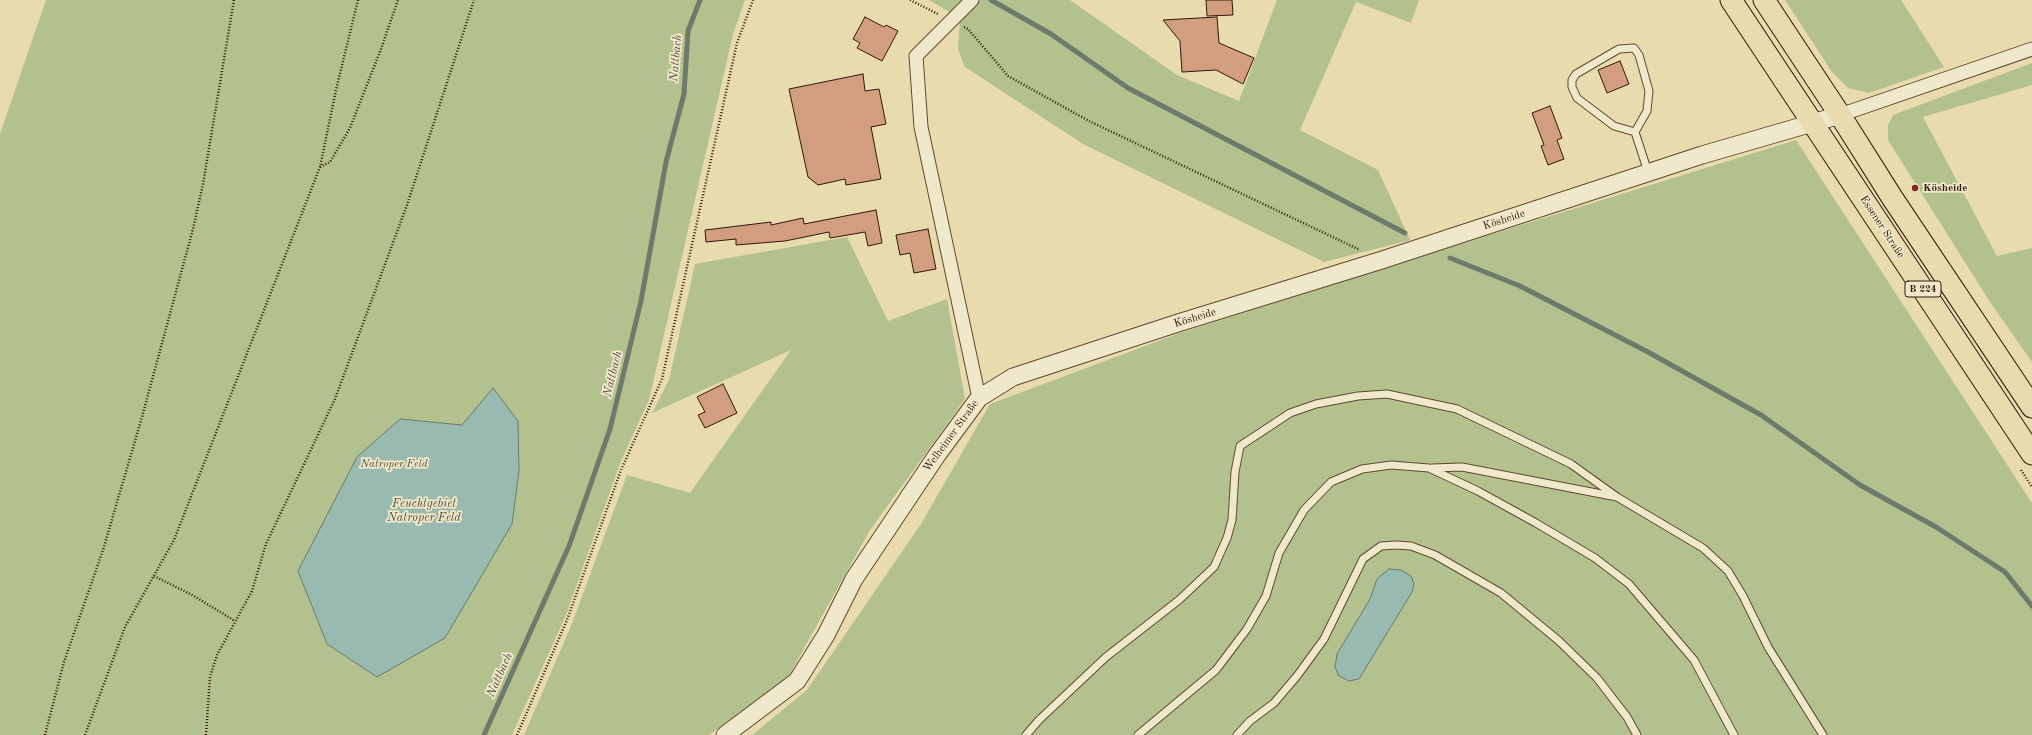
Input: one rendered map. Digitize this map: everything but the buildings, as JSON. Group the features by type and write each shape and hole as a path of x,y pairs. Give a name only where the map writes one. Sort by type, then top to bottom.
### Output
{"main road":[{"name":"Essener Straße","path":"1731,0 2032,454"},
{"name":"B 224","path":"1764,0 1840,115 1893,199 2032,407"}],"street":[{"name":"Welheimer Straße","path":"725,735 797,681 826,635 854,579 937,455 979,398 921,127 916,56 972,0"},
{"name":"Kösheide","path":"979,398 1013,377 1042,367 1382,260 1773,132 1840,115 2032,49"}],"lane":[{"path":"1635,132 1614,126 1577,98 1572,87 1572,80 1576,74 1619,49 1634,48 1639,55 1649,91 1647,111 1635,132 1648,172"},
{"path":"1026,735 1039,720 1106,658 1179,600 1214,567 1227,538 1232,520 1235,472 1240,446 1290,413 1316,404 1358,396 1387,394 1458,409 1571,464 1617,497 1703,548 1728,571 1743,596 1768,646 1823,735"},
{"path":"1138,735 1216,670 1247,629 1266,596 1280,553 1304,510 1331,482 1362,469 1390,464 1429,468 1462,467 1617,497"},
{"path":"1429,468 1536,522 1595,558 1629,584 1694,660 1734,735"},
{"path":"1237,735 1250,721 1274,704 1324,639 1363,559 1381,546 1396,545 1411,546 1435,556 1501,593 1559,641 1597,678 1627,717 1637,735"}],"path":[{"path":"45,735 64,662 103,550 140,425 193,229 203,184 234,0"},
{"path":"84,735 125,627 177,532 320,167 337,83 358,0"},
{"path":"320,167 330,162 350,128 381,49 398,0"},
{"path":"206,735 210,678 217,655 252,591 266,544 335,399 407,205 474,0"},
{"path":"517,735 567,620 621,470 662,379 737,43 753,0"},
{"path":"910,0 968,29 1008,76 1075,114 1382,260"},
{"path":"154,576 194,596 235,621"}],"green space":[{"name":"Natroper Feld","path":"46,0 745,0 733,34 649,400 621,461 566,615 512,735 0,735 0,134"},
{"path":"929,0 1070,0 1177,75 1239,101 1277,0 1419,0 1411,23 1356,2 1300,130 1378,170 1410,240 1324,262 1083,144 965,67 958,49 960,18"},
{"path":"1785,0 1901,0 1944,67 1869,93 1848,88 1832,72"},
{"path":"2032,63 2032,85 1923,117 1997,256 2032,248 2032,362 1990,302 1888,140 1888,125 1893,115"},
{"path":"1796,140 2032,503 2032,735 752,735 807,690 921,524 990,404 1177,334 1418,257"},
{"path":"847,237 888,321 947,299 965,399 870,530 787,679 709,735 524,735 571,626 627,475 690,493 791,350 652,413 669,380 695,264"}],"water":[{"name":"Feuchtgebiet Natroper Feld","path":"493,388 518,421 519,471 512,524 445,638 377,677 327,644 298,571 357,457 400,419 462,425"},
{"path":"1389,569 1401,570 1411,576 1414,584 1412,592 1359,679 1349,681 1339,676 1335,667 1337,654 1370,599 1377,579"}],"waterway":[{"name":"Nattbach","path":"484,735 569,546 610,429 641,301 666,162 684,94 688,31 700,0"},
{"path":"991,0 1051,34 1128,88 1405,233"},
{"path":"1450,258 1520,286 1648,352 1761,415 1860,485 1936,527 2005,572 2032,606"}],"place":[{"name":"Kösheide","path":"1915,188"}]}
